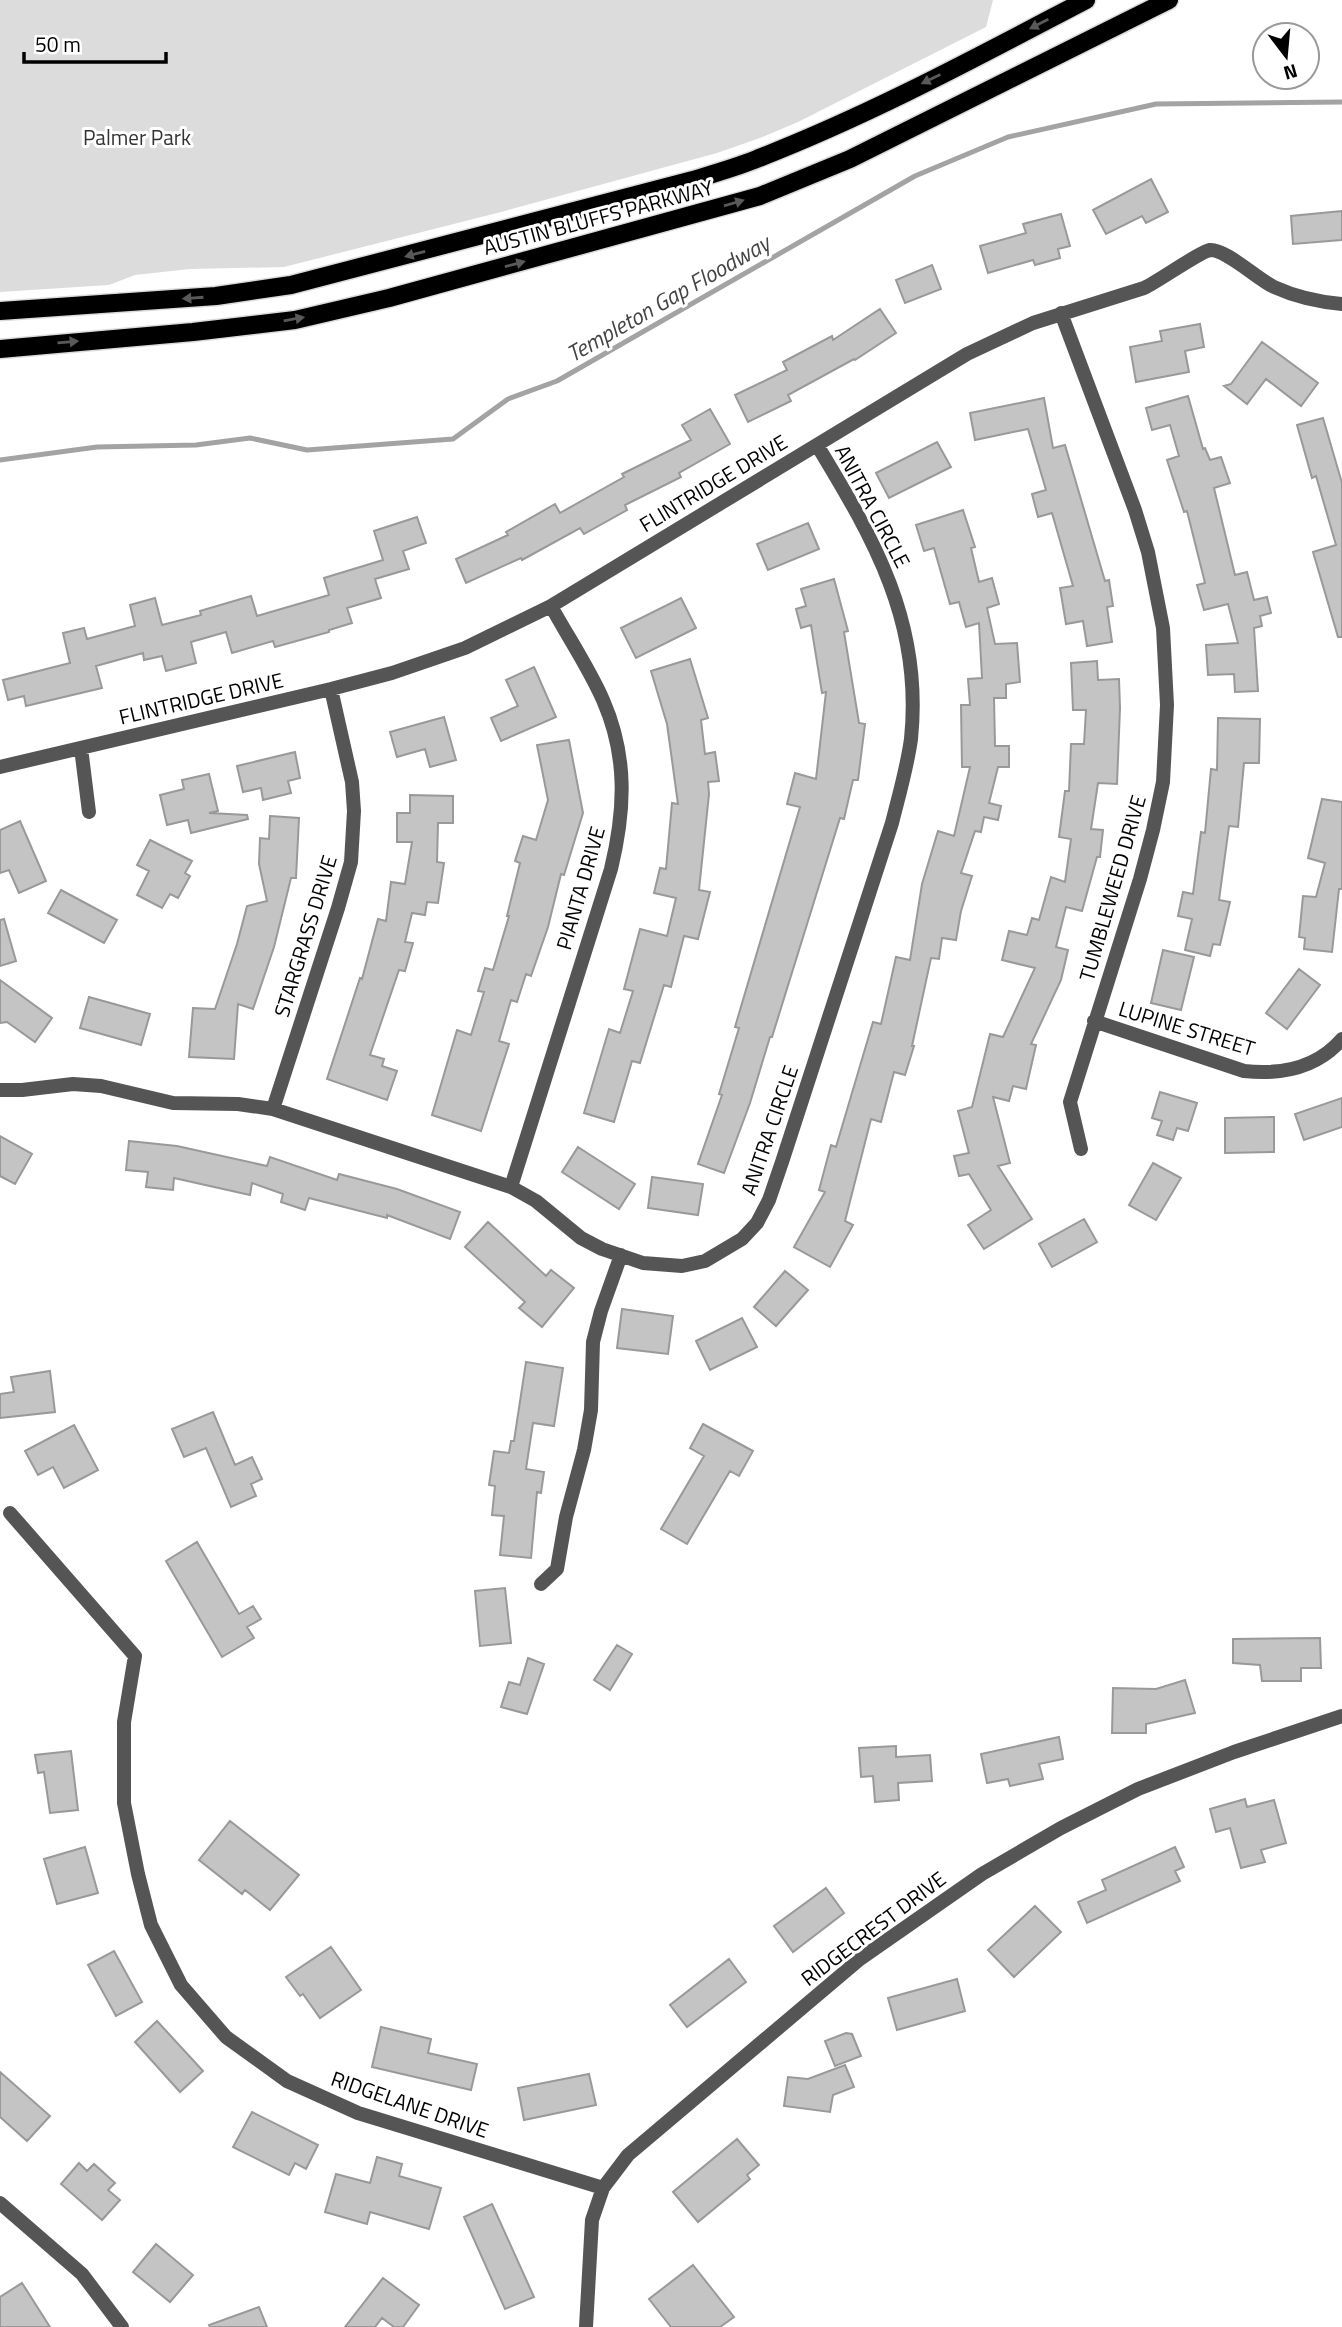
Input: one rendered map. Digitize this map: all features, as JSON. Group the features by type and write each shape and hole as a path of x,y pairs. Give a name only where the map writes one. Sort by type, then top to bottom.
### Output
{"main road":[{"name":"AUSTIN BLUFFS PARKWAY","path":"0,311 216,296 291,285 693,180 757,159 827,129 945,73 1086,0"},
{"name":"AUSTIN BLUFFS PARKWAY","path":"0,349 295,320 389,298 760,196 869,150 1169,0"}],"street":[{"name":"FLINTRIDGE DRIVE","path":"0,767 392,673 454,652 501,632 551,606 967,354 1000,337 1061,313 1144,288 1209,250 1227,254 1252,274 1295,296 1342,304"},
{"name":"TUMBLEWEED DRIVE","path":"1061,313 1148,552 1158,595 1166,663 1163,782 1140,879 1070,1102 1081,1149"},
{"name":"ANITRA CIRCLE","path":"0,1090 73,1084 128,1091 173,1103 238,1104 272,1109 511,1187 536,1201 580,1238 643,1263 682,1266 705,1261 742,1239 757,1223 769,1200 782,1162 892,823 911,738 912,705 906,638 898,603 872,540 817,444"},
{"name":"PIANTA DRIVE","path":"511,1187 611,869 620,831 623,795 620,760 603,700 551,606"},
{"name":"STARGRASS DRIVE","path":"272,1109 351,862 354,840 352,782 331,689"},
{"path":"81,748 89,812"},
{"name":"LUPINE STREET","path":"1094,1021 1244,1071 1269,1073 1293,1069 1315,1060 1342,1039"},
{"path":"541,1584 556,1569 592,1410 593,1342 621,1255"},
{"name":"RIDGELANE DRIVE","path":"10,1513 135,1656 124,1723 124,1803 150,1925 181,1985 226,2037 287,2081 358,2113 603,2188"},
{"name":"RIDGECREST DRIVE","path":"586,2327 592,2220 603,2188 628,2155 860,1959 982,1874 1061,1828 1139,1789 1234,1752 1342,1716"},
{"path":"0,2203 82,2274 122,2327"}],"green space":[{"name":"Palmer Park","path":"0,0 993,0 986,27 798,122 717,153 284,267 190,269 135,275 109,285 0,292"}],"building":[{"path":"1151,179 1168,212 1146,223 1142,216 1106,234 1093,210"},
{"path":"1342,211 1342,240 1293,244 1291,216"},
{"path":"1061,214 1070,246 1058,249 1060,258 1035,265 1033,260 988,273 980,246 1026,233 1023,224"},
{"path":"932,265 941,289 905,303 896,280"},
{"path":"880,309 896,333 855,360 788,395 791,401 748,422 735,395 787,370 783,362 832,336 833,340"},
{"path":"1200,324 1204,347 1185,351 1189,372 1136,382 1130,347 1162,341 1160,331"},
{"path":"1262,342 1318,383 1301,406 1266,379 1247,404 1224,386 1231,384"},
{"path":"1188,396 1203,449 1205,448 1210,460 1221,457 1230,483 1214,488 1235,575 1247,572 1254,600 1267,597 1271,613 1260,616 1262,626 1254,628 1258,691 1235,692 1234,674 1208,675 1206,645 1238,643 1228,604 1204,610 1197,585 1205,583 1187,511 1184,512 1167,460 1179,456 1170,425 1152,430 1146,408"},
{"path":"1044,398 1053,448 1065,445 1105,581 1109,580 1113,606 1107,607 1112,642 1087,646 1083,621 1066,624 1060,588 1073,586 1052,513 1038,517 1032,494 1046,490 1028,429 975,440 970,413"},
{"path":"710,409 730,444 679,473 681,477 625,505 627,510 584,534 580,528 522,560 521,558 466,583 456,559 508,535 506,532 555,504 560,513 624,477 622,474 691,440 682,425"},
{"path":"1323,418 1342,483 1342,637 1338,637 1313,552 1336,545 1316,476 1312,478 1297,425"},
{"path":"937,442 951,467 889,498 876,473"},
{"path":"963,510 975,547 971,548 979,582 992,578 999,604 987,608 995,644 1017,643 1020,682 1006,684 1006,698 994,698 995,746 1009,746 1009,767 998,767 989,803 1001,806 998,820 984,817 981,832 975,831 961,873 972,876 961,911 956,940 942,938 939,959 931,958 914,1046 905,1075 894,1072 881,1122 871,1119 845,1221 853,1225 830,1267 794,1247 825,1192 819,1190 831,1145 836,1147 873,1022 881,1024 896,957 910,960 922,884 938,831 954,836 970,767 962,767 961,705 970,705 968,679 982,678 979,623 966,627 959,602 950,604 934,548 924,551 916,525"},
{"path":"417,517 426,543 403,551 409,569 375,579 381,598 347,608 352,623 275,647 273,641 232,653 226,632 191,642 196,663 166,671 162,656 144,660 143,653 96,666 102,688 26,706 24,696 8,700 3,680 70,663 63,633 84,628 87,639 135,626 130,605 155,598 162,625 201,615 200,611 251,596 257,616 329,595 324,578 383,560 374,531"},
{"path":"808,523 819,549 768,570 757,544"},
{"path":"834,579 848,631 844,632 859,723 865,724 858,780 853,780 844,819 840,818 772,1037 724,1173 698,1164 722,1095 719,1094 739,1028 735,1027 800,807 787,804 795,773 816,779 826,692 822,693 811,625 801,628 796,609 806,606 801,589"},
{"path":"681,598 696,628 636,658 621,628"},
{"path":"690,659 708,718 701,720 705,754 715,752 719,781 708,782 699,890 710,892 698,939 684,936 671,987 664,985 640,1063 632,1061 614,1122 584,1113 609,1029 620,1033 633,991 624,989 640,929 667,936 676,898 654,893 660,868 666,869 672,803 678,804 667,724 651,671"},
{"path":"1097,661 1098,680 1119,679 1117,784 1098,783 1091,829 1103,830 1100,857 1097,857 1082,911 1066,907 1056,947 1068,950 1061,980 1031,1044 1036,1045 1026,1089 1013,1086 1009,1101 993,1097 1010,1163 998,1166 1032,1219 984,1249 968,1225 991,1210 969,1174 959,1176 954,1156 969,1153 958,1111 972,1107 990,1034 1003,1037 1035,968 1002,960 1009,931 1027,935 1032,918 1039,920 1051,877 1065,882 1071,839 1059,837 1065,791 1069,791 1071,744 1084,744 1086,710 1073,710 1071,663"},
{"path":"534,667 556,717 501,741 491,718 518,706 506,680"},
{"path":"444,717 456,760 430,767 425,749 397,757 390,732"},
{"path":"1218,718 1260,719 1259,763 1244,763 1238,827 1229,826 1219,900 1230,902 1220,945 1213,944 1210,956 1185,950 1192,919 1178,916 1183,892 1193,894 1201,832 1205,833 1211,769 1217,770"},
{"path":"569,740 583,813 564,875 561,874 548,927 531,976 526,974 517,1002 511,1000 499,1041 509,1044 481,1131 432,1115 457,1030 471,1035 484,992 478,991 485,968 493,970 509,916 520,863 515,861 523,836 536,840 548,800 537,745"},
{"path":"295,752 300,778 288,781 291,793 263,800 261,788 243,792 237,766"},
{"path":"209,774 218,811 209,813 247,815 248,819 191,833 188,820 167,825 160,795 184,789 182,780"},
{"path":"410,795 453,796 453,823 438,823 437,862 444,863 438,903 427,902 425,915 412,913 405,942 413,943 405,971 399,970 370,1055 384,1059 382,1066 397,1071 387,1100 327,1079 360,978 362,979 378,919 386,921 391,882 405,884 412,842 397,842 397,813 410,813"},
{"path":"1322,799 1342,802 1342,889 1339,889 1332,952 1304,949 1305,938 1299,937 1303,896 1316,897 1325,863 1308,858"},
{"path":"270,816 299,818 296,878 291,878 274,947 253,1009 238,1004 234,1059 189,1057 193,1008 215,1009 247,906 267,901 259,864 260,838 269,839"},
{"path":"20,821 46,881 19,893 9,870 0,873 0,830"},
{"path":"150,840 192,861 185,873 190,876 178,898 170,894 162,908 137,895 149,871 137,865"},
{"path":"61,890 117,920 104,943 48,913"},
{"path":"4,919 16,961 0,966 0,920"},
{"path":"1163,950 1194,957 1181,1010 1151,1003"},
{"path":"1299,969 1320,985 1287,1029 1266,1013"},
{"path":"0,980 52,1018 35,1042 7,1022 0,1023"},
{"path":"89,997 150,1014 141,1045 80,1028"},
{"path":"1160,1092 1197,1103 1188,1131 1177,1128 1173,1140 1157,1135 1162,1121 1152,1118"},
{"path":"1342,1098 1342,1127 1304,1140 1295,1114"},
{"path":"1274,1117 1274,1152 1225,1153 1225,1118"},
{"path":"0,1136 32,1154 15,1184 0,1176"},
{"path":"129,1141 177,1146 267,1166 270,1157 337,1180 339,1174 397,1189 460,1212 450,1239 387,1215 387,1218 309,1198 305,1210 281,1202 283,1194 252,1183 250,1195 174,1178 173,1190 146,1187 148,1172 126,1170"},
{"path":"578,1147 635,1184 619,1209 562,1172"},
{"path":"1153,1163 1181,1178 1156,1220 1129,1205"},
{"path":"652,1177 703,1184 698,1215 648,1208"},
{"path":"1084,1219 1097,1242 1052,1267 1039,1244"},
{"path":"488,1222 546,1276 551,1270 574,1288 542,1327 519,1308 525,1302 465,1247"},
{"path":"785,1271 808,1290 776,1326 754,1307"},
{"path":"622,1309 673,1316 668,1354 617,1348"},
{"path":"742,1318 757,1347 710,1370 696,1341"},
{"path":"526,1362 563,1368 554,1426 533,1423 526,1469 544,1472 541,1493 537,1492 531,1558 500,1555 504,1516 492,1515 495,1486 489,1485 494,1451 509,1453 511,1441 514,1441"},
{"path":"50,1371 55,1412 0,1418 0,1394 14,1392 11,1377"},
{"path":"213,1412 235,1465 252,1457 262,1479 251,1484 256,1496 231,1507 206,1448 184,1457 172,1429"},
{"path":"703,1424 753,1451 739,1476 730,1471 687,1544 661,1529 704,1456 690,1448"},
{"path":"74,1425 98,1470 64,1488 53,1467 38,1475 25,1451"},
{"path":"197,1542 239,1614 253,1606 261,1619 247,1627 254,1638 222,1657 166,1561"},
{"path":"505,1588 511,1643 480,1646 475,1591"},
{"path":"1320,1638 1321,1668 1301,1668 1301,1681 1262,1681 1260,1665 1233,1663 1233,1639"},
{"path":"617,1645 632,1654 610,1690 594,1680"},
{"path":"528,1658 544,1664 527,1714 501,1707 509,1682 520,1685"},
{"path":"1185,1680 1195,1713 1146,1724 1146,1733 1112,1733 1113,1688 1156,1689"},
{"path":"1059,1737 1063,1759 1039,1764 1043,1779 1010,1786 1008,1779 987,1783 981,1754"},
{"path":"896,1746 896,1757 930,1755 932,1781 898,1783 899,1800 875,1802 873,1776 861,1777 859,1748"},
{"path":"71,1751 78,1810 50,1813 44,1772 38,1773 35,1755"},
{"path":"1245,1799 1247,1807 1274,1800 1286,1843 1261,1850 1265,1862 1241,1868 1230,1828 1216,1832 1210,1809"},
{"path":"230,1821 299,1875 270,1910 245,1890 242,1894 199,1860"},
{"path":"85,1847 98,1893 57,1904 44,1859"},
{"path":"1175,1847 1184,1867 1175,1871 1180,1881 1087,1923 1078,1902 1106,1890 1102,1880"},
{"path":"826,1888 844,1913 793,1952 774,1926"},
{"path":"1035,1906 1061,1932 1014,1977 988,1950"},
{"path":"331,1947 361,1990 320,2018 303,1994 300,1996 286,1977"},
{"path":"114,1951 142,2002 116,2016 88,1965"},
{"path":"729,1959 746,1982 687,2027 670,2005"},
{"path":"957,1979 965,2011 897,2030 888,1998"},
{"path":"157,2021 203,2071 180,2092 135,2042"},
{"path":"381,2027 431,2039 428,2053 477,2064 471,2090 372,2067"},
{"path":"846,2033 852,2034 861,2056 835,2066 825,2041"},
{"path":"845,2065 854,2087 833,2095 830,2112 784,2106 788,2077 808,2079"},
{"path":"0,2072 50,2116 27,2141 0,2117"},
{"path":"589,2074 596,2105 524,2120 518,2088"},
{"path":"252,2112 318,2145 306,2169 295,2163 289,2175 233,2147"},
{"path":"737,2139 759,2165 747,2175 750,2179 698,2222 673,2192"},
{"path":"377,2157 402,2164 399,2176 441,2188 429,2229 370,2212 367,2224 325,2212 336,2174 370,2183"},
{"path":"79,2163 87,2171 94,2164 115,2183 108,2190 120,2200 102,2220 61,2184"},
{"path":"492,2204 534,2297 505,2309 464,2217"},
{"path":"156,2244 193,2275 170,2302 133,2272"},
{"path":"693,2265 734,2317 720,2327 671,2327 649,2299"},
{"path":"383,2278 419,2305 403,2327 394,2327 382,2318 375,2327 345,2327"},
{"path":"22,2283 50,2327 0,2327 0,2297"},
{"path":"259,2307 267,2327 209,2325"}],"waterway":[{"name":"Templeton Gap Floodway","path":"0,460 97,447 196,445 250,438 307,450 453,439 508,399 557,381 915,176 1008,137 1156,104 1342,102"}]}
